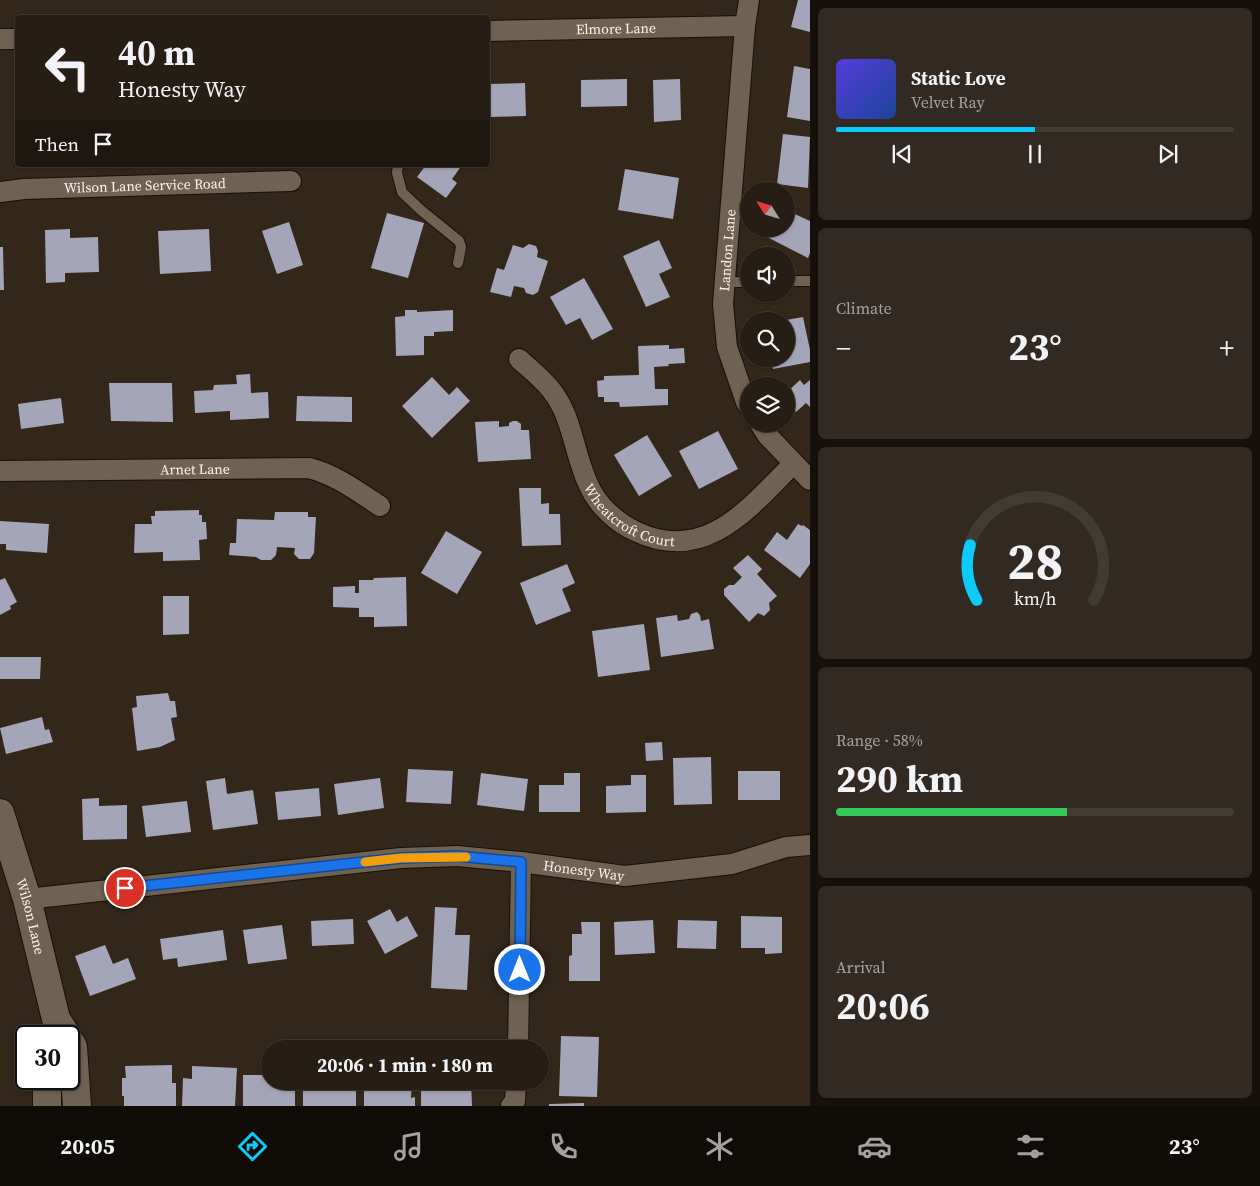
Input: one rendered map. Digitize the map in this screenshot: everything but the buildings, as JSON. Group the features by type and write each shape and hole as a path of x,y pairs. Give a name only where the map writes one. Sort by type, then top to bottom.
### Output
{"main road":[{"name":"Wilson Lane","path":"0,813 26,899 59,1025"},
{"path":"46,1090 47,1106"},
{"name":"Wilson Lane","path":"76,1090 77,1106"}],"street":[{"name":"Landon Lane","path":"740,385 727,347 723,304 744,26 750,0"},
{"name":"Elmore Lane","path":"490,31 744,26"},
{"path":"0,40 15,39"},
{"name":"Wilson Lane Service Road","path":"0,192 24,189 291,181"},
{"name":"Wheatcroft Court","path":"519,359 552,390 565,414 588,486 599,502 611,515 630,529 646,536 679,542 699,538 718,531 742,515 793,464"},
{"path":"765,432 810,480"},
{"name":"Arnet Lane","path":"0,471 309,468 339,480 380,506"},
{"name":"Honesty Way","path":"26,899 401,858 457,856 521,862 625,876 732,864 786,847 810,844"},
{"path":"518,1040 521,862"},
{"path":"511,1106 515,1100 516,1090"}],"lane":[{"path":"398,167 397,173 402,192 459,241 461,247 458,263"},
{"path":"795,281 810,281"},
{"path":"725,282 740,282"}],"slow traffic":[{"path":"365,862 401,858 466,857"}],"route":[{"path":"125,888 401,858 457,856 521,862 520,970"}]}
